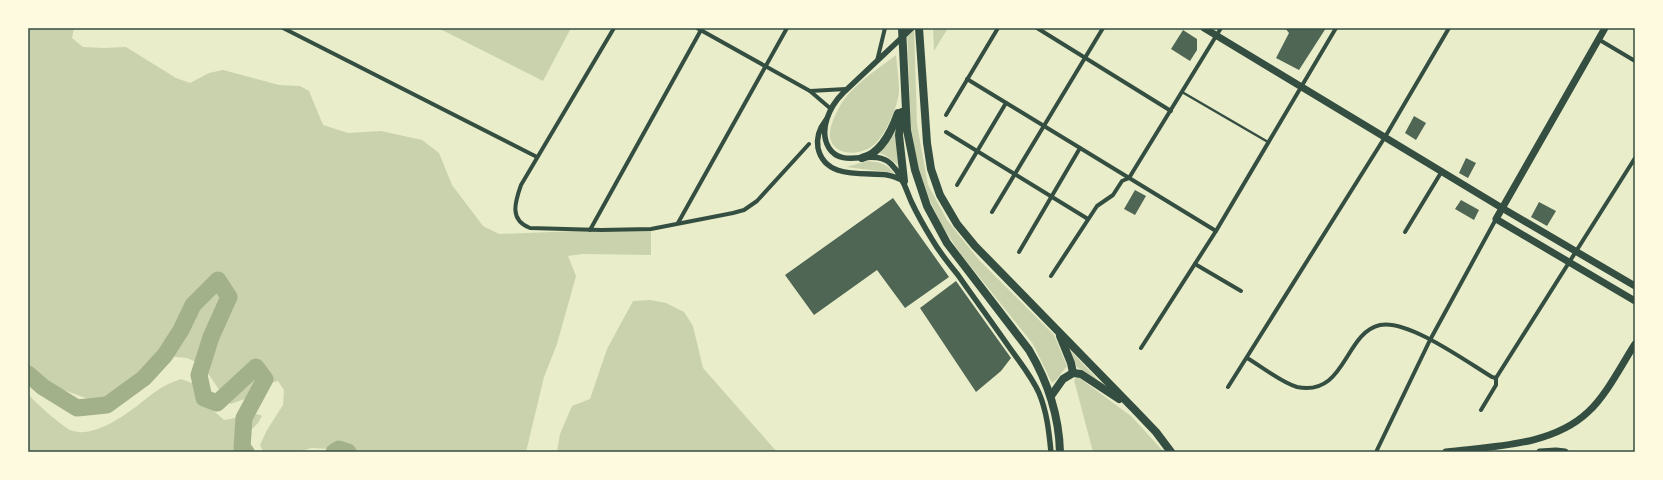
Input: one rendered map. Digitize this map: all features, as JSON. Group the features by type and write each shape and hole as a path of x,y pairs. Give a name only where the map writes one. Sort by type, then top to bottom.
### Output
{"highway":[{"path":"902,28 906,130 920,189 935,224 947,243 1029,350 1045,379 1051,396 1058,428 1060,452"},
{"path":"919,28 927,143 931,169 940,195 956,224 975,246 1156,432 1171,452"},
{"path":"862,158 875,152 886,138 895,121 905,93"},
{"path":"904,181 899,135 905,93"},
{"path":"1059,332 1073,373"},
{"path":"1051,396 1063,379 1073,373 1081,374 1134,409"}],"main road":[{"path":"1204,28 1502,208 1635,286"},
{"path":"1605,28 1496,219 1635,301"},
{"path":"1446,452 1539,440 1569,427 1589,412 1603,394 1635,344"},
{"path":"1544,452 1565,452"}],"street":[{"path":"283,28 537,157"},
{"path":"614,28 521,185 515,208 517,218 522,225 530,228 590,230 651,229 744,210 757,201 809,144"},
{"path":"678,223 787,28"},
{"path":"877,62 885,28"},
{"path":"904,181 886,175 850,174 837,170 828,164 821,156 818,146 820,128 839,97 912,28"},
{"path":"946,115 998,28"},
{"path":"1037,28 1171,111"},
{"path":"992,212 1103,28"},
{"path":"1052,276 1088,219 1102,202 1112,195 1122,181 1129,178 1221,28"},
{"path":"1141,348 1216,231 1336,28"},
{"path":"1228,388 1385,137 1449,28"},
{"path":"590,230 699,29 810,91 831,109"},
{"path":"1598,39 1635,61"},
{"path":"967,79 1216,231"},
{"path":"810,91 846,90"},
{"path":"957,185 1006,103"},
{"path":"826,120 826,137 832,152 847,158 875,157 886,160 892,165 904,181 916,211 934,241 1035,386 1047,419 1051,452"},
{"path":"946,132 1088,219"},
{"path":"1019,252 1080,148"},
{"path":"1480,410 1496,385 1496,378 1635,158"},
{"path":"1405,232 1442,171"},
{"path":"1377,450 1430,340 1496,219"},
{"path":"1195,264 1240,291"},
{"path":"1247,358 1296,387 1312,388 1324,383 1336,375 1357,341 1367,331 1380,325 1411,330 1496,378"}],"lane":[{"path":"1182,92 1269,143"}],"green space":[{"path":"28,28 74,28 72,38 83,47 126,47 176,78 190,83 209,73 223,70 279,85 300,86 309,91 323,125 348,133 381,131 422,140 439,153 452,185 483,226 499,234 651,228 651,255 583,254 568,256 576,276 557,344 544,377 526,452 346,452 312,448 297,452 263,452 260,445 267,430 283,405 284,390 278,381 260,386 250,397 231,404 200,365 183,357 171,357 134,383 115,393 94,401 58,388 28,368"},
{"path":"438,28 571,28 543,81"},
{"path":"907,28 914,28 917,125 928,185 947,220 979,260 1054,335 1067,366 1052,383 1033,344 960,253 941,224 923,186 916,160 911,127"},
{"path":"933,28 948,28 934,51"},
{"path":"896,55 899,91 890,122 881,137 871,147 861,152 843,152 834,146 830,137 834,118 840,106 858,85"},
{"path":"896,129 898,165 885,155 879,153"},
{"path":"867,161 882,164 894,173 846,167"},
{"path":"650,300 666,303 684,312 693,326 703,368 777,452 557,452 560,434 572,406 590,399 607,349 633,301"},
{"path":"1070,350 1098,380 1077,367"},
{"path":"1078,377 1131,416 1164,452 1093,452 1074,380"},
{"path":"181,379 192,383 208,406 224,420 249,414 258,414 262,416 258,423 246,435 241,452 28,452 28,394 68,429 81,432 98,429 115,421 158,390"}],"building":[{"path":"1285,28 1326,28 1299,70 1276,58 1289,33"},
{"path":"1183,30 1197,39 1197,50 1190,61 1171,49"},
{"path":"1414,116 1426,123 1416,140 1405,133"},
{"path":"1466,158 1476,163 1468,178 1459,173"},
{"path":"1135,190 1146,196 1135,215 1124,209"},
{"path":"893,198 949,277 905,308 877,270 814,315 785,275"},
{"path":"1461,200 1479,210 1474,220 1455,209"},
{"path":"1539,202 1556,211 1547,226 1531,217"},
{"path":"956,281 1011,358 1001,371 976,392 920,308"}],"waterway":[{"path":"28,374 43,387 77,408 107,405 144,378 165,355 181,330 193,305 218,280 229,297 211,337 199,375 204,398 217,403 256,367 265,379 244,418 242,448 246,452"},
{"path":"334,452 339,449 348,452"}]}
